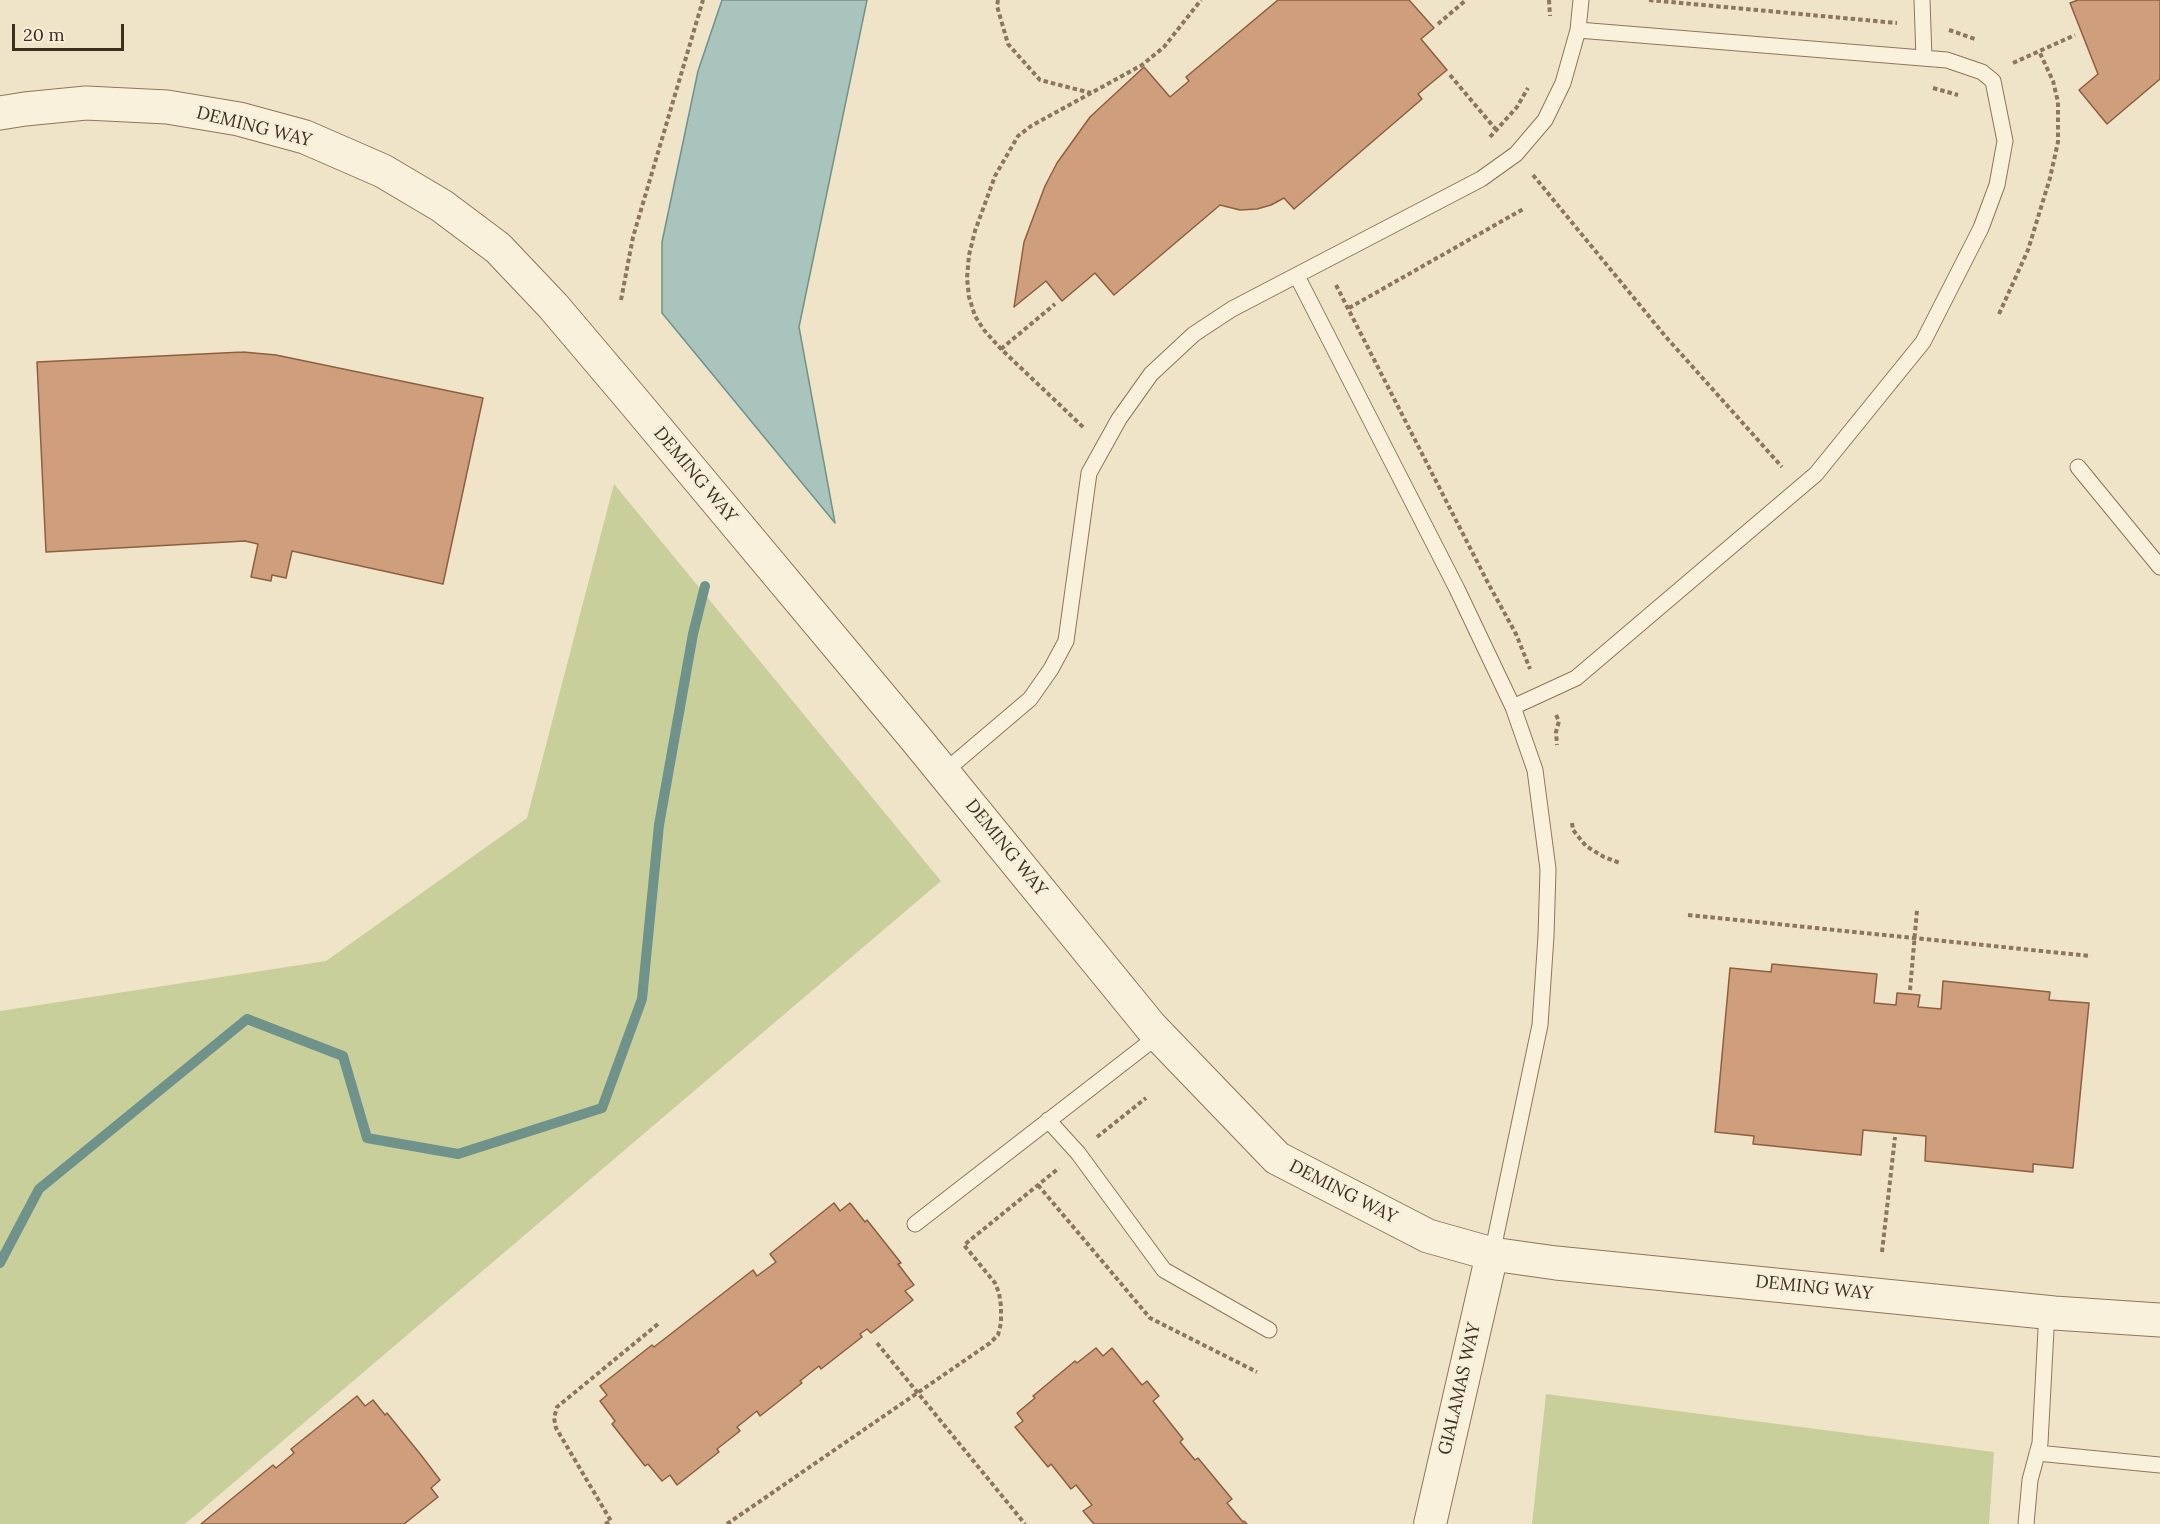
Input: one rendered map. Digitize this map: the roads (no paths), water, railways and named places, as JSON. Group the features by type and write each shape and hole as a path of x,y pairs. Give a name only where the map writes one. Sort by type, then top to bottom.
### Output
{"street":[{"name":"DEMING WAY","path":"0,113 86,104 167,107 239,119 305,137 383,171 442,206 498,248 553,306 944,772 1159,1035 1277,1158 1428,1236 1492,1254 1556,1263 2160,1320"},
{"name":"GIALAMAS WAY","path":"1430,1524 1492,1254"}],"lane":[{"path":"944,772 1030,699 1061,651 1066,641 1089,473 1119,419 1151,374 1194,334 1232,309 1481,179 1516,153 1545,120 1563,83 1578,30 1581,0"},
{"path":"1922,0 1924,58"},
{"path":"1513,707 1576,678 1815,474 1923,342 1981,228 1997,185 2005,141 1994,81 1982,72 1947,60 1578,30"},
{"path":"1297,276 1457,589 1513,707 1535,771 1548,869 1540,1025 1492,1254"},
{"path":"2078,466 2160,567"},
{"path":"915,1224 1159,1035"},
{"path":"1048,1120 1078,1153 1164,1270 1269,1330"},
{"path":"2026,1524 2030,1480 2040,1443 2047,1311"},
{"path":"2037,1453 2160,1465"}],"water":[{"path":"722,0 867,0 799,327 835,523 662,313 662,242 698,71"}],"waterway":[{"path":"0,1263 39,1189 247,1019 343,1056 367,1138 458,1154 602,1108 642,999 659,825 693,634 705,586"}]}
